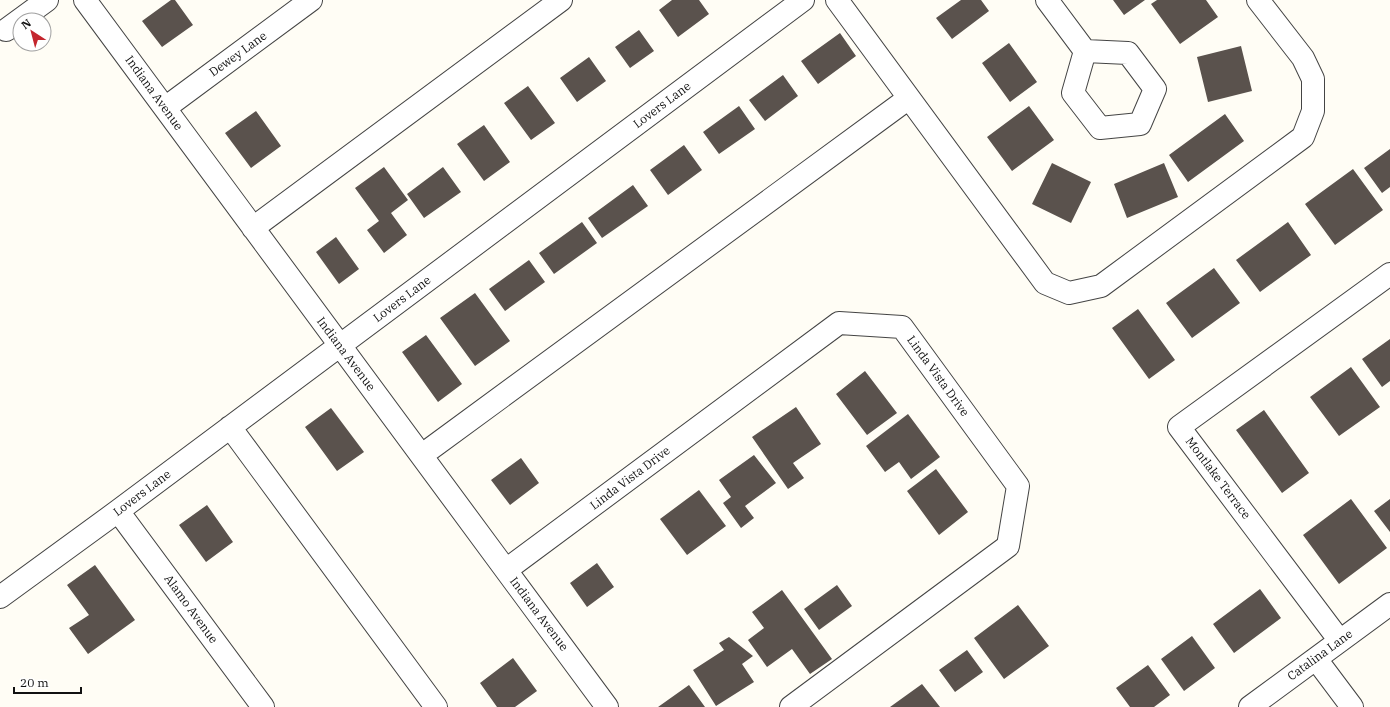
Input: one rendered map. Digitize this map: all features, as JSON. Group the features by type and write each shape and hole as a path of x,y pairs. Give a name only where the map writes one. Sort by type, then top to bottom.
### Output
{"street":[{"path":"6,30 47,0"},
{"name":"Indiana Avenue","path":"85,0 608,707"},
{"name":"Dewey Lane","path":"165,108 311,0"},
{"path":"253,228 561,0"},
{"name":"Lovers Lane","path":"0,597 230,428 803,0"},
{"path":"837,0 1045,283 1069,293 1101,286 1303,137 1313,111 1313,79 1303,58 1258,0"},
{"path":"1048,0 1085,51"},
{"path":"422,455 909,98"},
{"name":"Montlake Terrace","path":"1340,641 1180,427 1390,274"},
{"name":"Linda Vista Drive","path":"506,570 838,323 902,327 1018,486 1008,546 791,707"},
{"path":"230,428 436,707"},
{"name":"Alamo Avenue","path":"118,511 263,707"},
{"name":"Catalina Lane","path":"1250,707 1390,604"},
{"path":"1316,659 1352,707"}],"building":[{"path":"171,0 175,0 193,25 162,47 142,21"},
{"path":"672,0 699,0 709,14 678,37 659,10"},
{"path":"961,0 981,0 989,11 952,39 936,18"},
{"path":"1113,0 1145,0 1124,15"},
{"path":"1157,0 1206,0 1218,17 1180,44 1151,4"},
{"path":"639,30 654,51 630,68 615,47"},
{"path":"840,33 856,56 818,84 801,61"},
{"path":"1009,43 1037,82 1010,102 982,63"},
{"path":"1241,46 1252,91 1208,102 1197,57"},
{"path":"589,57 606,81 577,102 560,78"},
{"path":"783,75 798,96 765,121 749,100"},
{"path":"528,86 555,123 531,140 504,103"},
{"path":"739,106 755,129 719,154 703,132"},
{"path":"1029,106 1054,140 1012,171 987,137"},
{"path":"256,111 281,146 251,168 225,133"},
{"path":"1225,114 1244,141 1188,182 1169,155"},
{"path":"484,125 510,162 484,181 457,144"},
{"path":"684,145 702,170 668,195 650,170"},
{"path":"1390,149 1390,187 1382,193 1364,168"},
{"path":"1052,163 1091,182 1071,223 1032,204"},
{"path":"1164,163 1178,197 1127,218 1114,184"},
{"path":"384,167 408,200 391,213 407,235 384,253 367,230 379,221 355,188"},
{"path":"443,167 461,192 424,218 407,194"},
{"path":"1353,169 1383,210 1335,245 1305,204"},
{"path":"633,185 648,206 602,238 588,218"},
{"path":"582,222 597,243 554,274 539,253"},
{"path":"1288,222 1311,255 1260,292 1236,260"},
{"path":"336,237 359,269 339,284 316,252"},
{"path":"529,260 545,282 505,311 489,289"},
{"path":"1214,268 1240,303 1192,338 1166,303"},
{"path":"475,293 510,341 475,366 440,318"},
{"path":"1138,309 1175,360 1149,379 1112,328"},
{"path":"426,335 462,384 438,402 402,352"},
{"path":"1390,339 1390,381 1382,387 1362,359"},
{"path":"1351,367 1380,407 1339,436 1310,397"},
{"path":"865,371 897,413 867,435 836,394"},
{"path":"796,407 821,444 793,463 804,478 788,489 752,437"},
{"path":"331,408 364,452 337,471 305,427"},
{"path":"1264,410 1309,473 1282,493 1236,430"},
{"path":"908,414 940,457 911,479 899,462 885,472 866,446"},
{"path":"754,455 776,483 745,506 754,518 741,528 723,503 731,497 719,480"},
{"path":"521,458 539,483 510,505 491,480"},
{"path":"936,469 968,512 939,535 907,491"},
{"path":"699,490 726,526 687,555 660,519"},
{"path":"1351,499 1387,548 1339,584 1303,535"},
{"path":"1390,499 1390,532 1374,511"},
{"path":"207,505 233,542 206,562 179,525"},
{"path":"597,563 614,587 587,607 570,583"},
{"path":"95,565 135,620 88,654 69,628 89,615 67,585"},
{"path":"837,585 852,606 819,630 804,609"},
{"path":"1260,589 1281,618 1234,653 1213,624"},
{"path":"782,590 832,659 810,674 792,649 767,667 748,640 764,628 752,612"},
{"path":"1018,605 1049,646 1004,679 974,638"},
{"path":"1192,636 1215,668 1184,691 1161,659"},
{"path":"729,637 753,656 742,664 754,682 716,706 693,670 724,650 719,643"},
{"path":"967,650 983,672 955,692 939,670"},
{"path":"513,658 537,691 515,707 497,707 480,683"},
{"path":"1148,665 1170,695 1154,707 1130,707 1116,688"},
{"path":"922,684 940,707 890,707"},
{"path":"689,685 705,707 658,707"}]}
